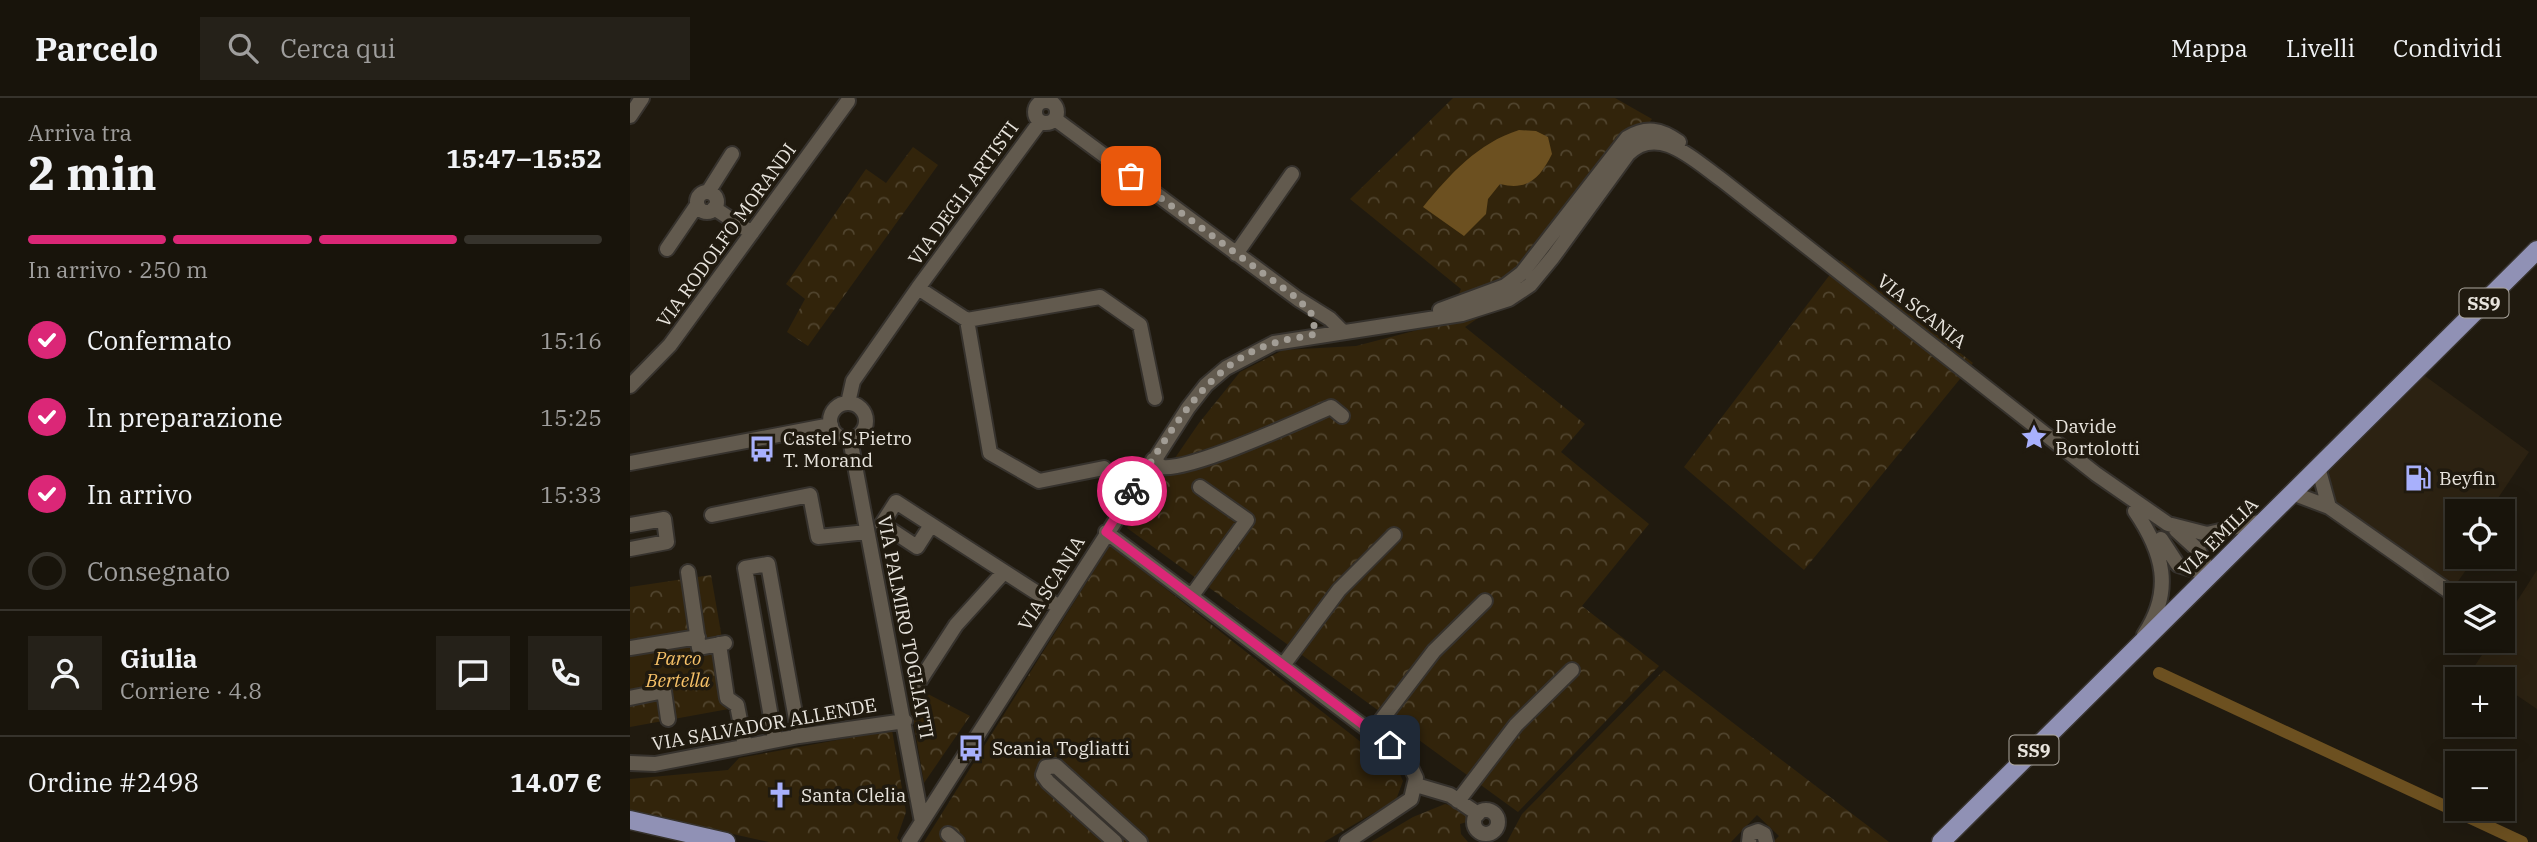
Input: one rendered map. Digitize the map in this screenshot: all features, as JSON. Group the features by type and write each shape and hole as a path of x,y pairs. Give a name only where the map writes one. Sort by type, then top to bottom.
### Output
{"main road":[{"name":"VIA EMILIA","path":"2128,658 2537,250"},
{"name":"SS9","path":"1941,842 2128,658"},
{"path":"632,820 726,842"}],"street":[{"path":"630,116 642,98"},
{"name":"VIA RODOLFO MORANDI","path":"630,386 670,345 848,101"},
{"path":"1032,102 1044,101 1051,111 1237,254 1330,319 1342,331"},
{"name":"VIA DEGLI ARTISTI","path":"848,404 853,381 918,288 1051,111"},
{"name":"VIA SCANIA","path":"909,842 1106,532 1200,392 1226,368 1274,343 1316,334 1404,322 1490,293 1513,281 1620,144 1640,131 1661,131 1672,137 1722,180 2096,474 2192,542 2210,575"},
{"path":"667,249 697,205 698,197 708,192 732,154"},
{"path":"1237,254 1292,174"},
{"path":"708,192 716,198 715,208"},
{"path":"697,205 704,212 715,208"},
{"path":"715,208 752,233"},
{"path":"918,288 967,320 1100,297 1140,325 1155,398"},
{"path":"1298,299 1311,313 1316,334"},
{"path":"967,320 990,453 1039,481 1104,468"},
{"path":"848,404 862,410 866,420 862,433 850,439 835,434 831,425 834,411 848,404"},
{"path":"1153,460 1162,467 1180,465 1331,407 1342,416"},
{"path":"630,463 831,425"},
{"name":"VIA PALMIRO TOGLIATTI","path":"850,439 922,822"},
{"path":"2318,467 2329,507"},
{"name":"VIA SCANIA","path":"2096,474 2157,533 2173,561 2183,568 2210,575"},
{"path":"1193,594 1247,520 1200,487"},
{"path":"2292,493 2329,507 2445,589"},
{"path":"712,515 810,495 818,537 867,532"},
{"name":"VIA SCANIA","path":"2128,658 2156,614 2162,573 2156,545 2135,511"},
{"path":"630,525 664,519 667,542 630,549"},
{"name":"VIA SCANIA","path":"2168,524 2207,534 2231,531 2264,521"},
{"path":"931,525 1059,607"},
{"path":"1106,532 1193,594 1408,759 1414,767 1416,785 1411,799 1405,806 1351,840"},
{"path":"1284,664 1339,590 1394,535"},
{"path":"775,740 745,568 768,565 799,736"},
{"path":"688,572 699,648 723,643 727,698 737,705 745,746"},
{"path":"919,682 956,625 1004,572"},
{"path":"1373,731 1434,650 1485,601"},
{"path":"630,648 698,637"},
{"path":"1458,801 1516,724 1572,670"},
{"path":"630,698 664,691 668,719"},
{"name":"VIA SALVADOR ALLENDE","path":"630,763 655,764 775,740 905,721"},
{"path":"1115,842 1048,782 1043,775 1046,766 1056,766 1140,842"},
{"path":"1416,785 1442,793 1478,814"},
{"path":"1749,842 1750,834 1758,831 1764,834 1766,842"}],"shaded area":[{"path":"1519,130 1536,131 1548,137 1552,154 1543,170 1532,181 1518,186 1500,184 1488,199 1486,214 1464,236 1423,207 1454,172 1478,151"},
{"name":"Beyfin","path":"2421,373 2529,452 2497,499 2445,499 2445,569 2467,569 2457,583 2445,585 2328,498 2326,473"},
{"path":"2537,570 2537,709 2515,694 2515,667 2474,667 2483,653 2515,653 2515,604"}],"green space":[{"path":"1453,98 1615,98 1652,119 1521,289 1465,327 1585,424 1561,452 1649,524 1582,606 1659,666 1518,812 1127,528 1199,423 1240,372 1283,350 1356,346 1456,320 1450,315 1461,289 1350,199"},
{"path":"913,147 938,165 808,346 787,332 805,299 786,284 866,169 886,183"},
{"path":"1841,260 1973,363 1804,570 1684,467"},
{"path":"1110,545 1399,772 1403,781 1396,800 1324,842 924,842"},
{"name":"Parco Bertella","path":"711,575 734,708 630,727 630,587"},
{"path":"694,636 700,681 630,693 630,646"},
{"path":"1664,670 1889,842 1773,842 1779,836 1757,815 1731,842 1507,842 1522,814"},
{"path":"907,683 970,716 924,783"},
{"path":"892,730 906,812 897,838 900,842 769,842 630,811 630,779 728,770 739,758"},
{"path":"1445,804 1463,809 1470,821 1460,824 1461,834 1468,842 1371,842 1413,817"}],"waterway":[{"path":"2159,673 2522,842"}],"way so far":[{"path":"1131,176 1298,299 1311,313 1316,334 1274,343 1250,353 1206,385 1132,491"}],"place":[{"name":"Davide Bortolotti","path":"2034,437"},
{"name":"Castel S.Pietro T. Morand","path":"762,449"},
{"name":"Beyfin","path":"2418,478"},
{"name":"Scania Togliatti","path":"971,748"},
{"name":"Santa Clelia","path":"780,795"}],"route":[{"path":"1132,491 1106,532 1193,594 1390,745"}]}
